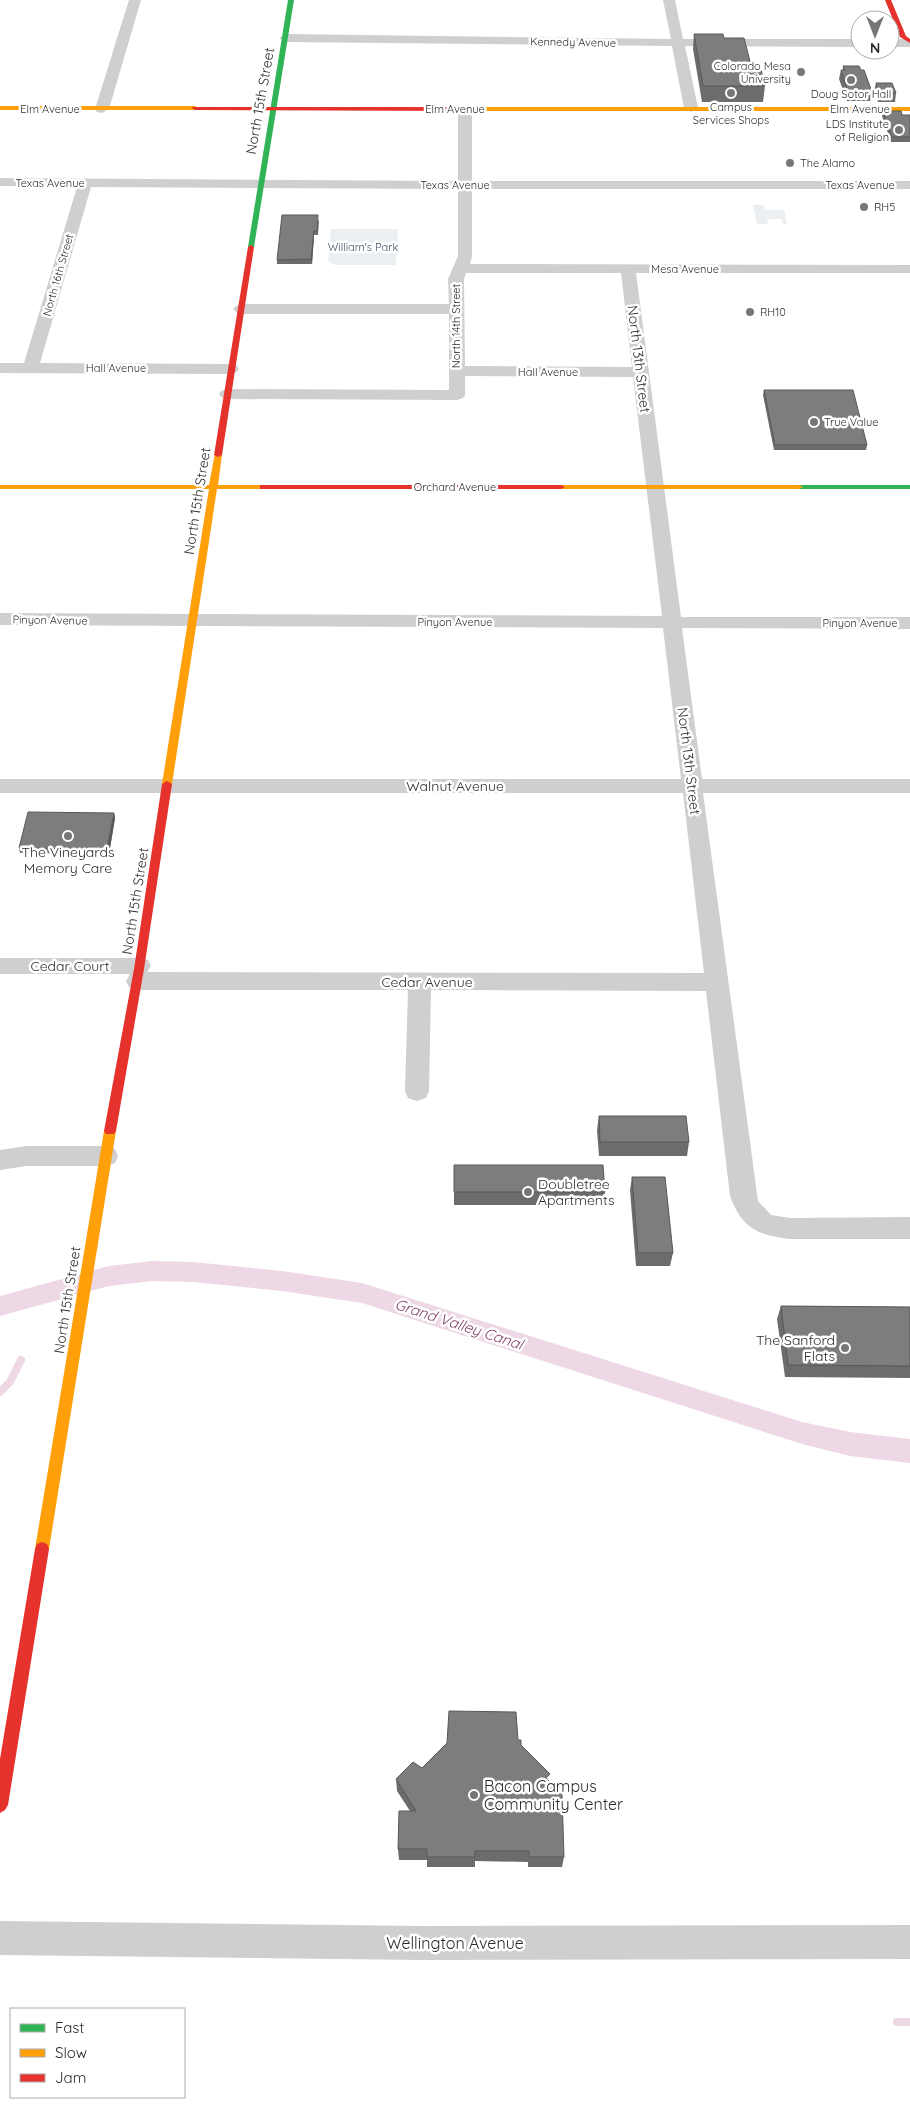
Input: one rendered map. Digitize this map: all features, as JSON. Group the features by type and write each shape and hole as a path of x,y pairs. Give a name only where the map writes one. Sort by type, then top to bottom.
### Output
{"street":[{"path":"102,109 135,0"},
{"name":"North 15th Street","path":"0,1805 106,1156 138,974 227,394 275,108 291,0"},
{"path":"669,0 691,108"},
{"path":"888,0 903,36 910,42"},
{"name":"Kennedy Avenue","path":"286,38 850,43"},
{"name":"Elm Avenue","path":"0,108 910,109"},
{"name":"North 14th Street","path":"227,394 456,395 456,279 465,256 465,109"},
{"name":"Texas Avenue","path":"0,182 910,185"},
{"name":"North 16th Street","path":"31,368 85,183"},
{"name":"Mesa Avenue","path":"460,268 910,269"},
{"name":"North 13th Street","path":"628,268 743,1196 752,1214 765,1224 787,1228 910,1228"},
{"path":"241,309 456,309"},
{"name":"Hall Avenue","path":"0,368 231,369"},
{"name":"Hall Avenue","path":"456,371 640,372"},
{"name":"Orchard Avenue","path":"0,487 910,487"},
{"name":"Pinyon Avenue","path":"0,619 193,622 910,623"},
{"name":"Walnut Avenue","path":"0,786 910,786"},
{"name":"Cedar Court","path":"0,966 138,974"},
{"name":"Cedar Avenue","path":"138,974 420,982 716,982"},
{"path":"417,1091 420,982"},
{"path":"0,1160 27,1156 106,1156"},
{"name":"Wellington Avenue","path":"0,1938 422,1943 910,1942"}],"green space":[{"path":"753,205 764,205 765,210 784,210 787,224 783,224 781,219 767,219 768,224 757,224"},
{"name":"William's Park","path":"331,229 398,229 396,265 335,265 328,261"}],"building":[{"path":"694,34 723,34 724,38 744,38 752,69 761,69 765,86 703,86"},
{"path":"843,66 859,66 861,70 864,70 872,92 848,92 841,70 845,70"},
{"path":"876,83 892,83 896,93 879,93"},
{"name":"LDS Institute of Religion","path":"883,111 901,111 902,115 910,115 910,137 892,137"},
{"path":"282,215 318,215 317,231 314,231 311,259 277,260"},
{"name":"True Value","path":"764,390 853,390 867,445 775,445"},
{"name":"The Vineyards Memory Care","path":"28,812 114,813 107,849 19,848"},
{"path":"599,1116 686,1116 689,1142 600,1142"},
{"path":"454,1165 603,1165 605,1192 454,1192"},
{"name":"Doubletree Apartments","path":"632,1177 665,1177 673,1253 638,1253"},
{"name":"The Sanford Flats","path":"781,1306 910,1307 910,1366 788,1365"},
{"name":"Bacon Campus Community Center","path":"449,1711 516,1712 518,1740 521,1740 521,1745 550,1774 546,1778 562,1794 564,1857 529,1857 529,1851 475,1851 475,1857 427,1857 427,1849 398,1849 399,1811 416,1811 396,1779 413,1762 422,1768 447,1743"}],"waterway":[{"name":"Grand Valley Canal","path":"0,1306 109,1276 152,1271 193,1272 282,1281 362,1293 802,1433 850,1444 910,1451"},
{"path":"0,1392 10,1382 21,1360"},
{"path":"897,2022 910,2022"}],"traffic: fast":[{"path":"251,247 291,0"},
{"path":"799,487 910,487"}],"traffic: slow":[{"path":"0,108 195,108"},
{"path":"465,109 910,109"},
{"path":"167,784 218,455"},
{"path":"0,487 263,487"},
{"path":"561,487 799,487"},
{"path":"42,1549 110,1131"}],"traffic: jam":[{"path":"888,0 903,37 910,41"},
{"path":"195,108 465,109"},
{"path":"218,455 251,247"},
{"path":"263,487 561,487"},
{"path":"110,1131 139,969 167,784"},
{"path":"0,1805 42,1549"}],"place":[{"name":"Colorado Mesa University","path":"801,72"},
{"name":"Doug Sotor Hall","path":"851,80"},
{"name":"Campus Services Shops","path":"731,93"},
{"name":"LDS Institute of Religion","path":"899,130"},
{"name":"The Alamo","path":"790,163"},
{"name":"RH5","path":"864,207"},
{"name":"RH10","path":"750,312"},
{"name":"True Value","path":"814,422"},
{"name":"The Vineyards Memory Care","path":"68,836"},
{"name":"Doubletree Apartments","path":"528,1192"},
{"name":"The Sanford Flats","path":"845,1348"},
{"name":"Bacon Campus Community Center","path":"474,1795"}]}
